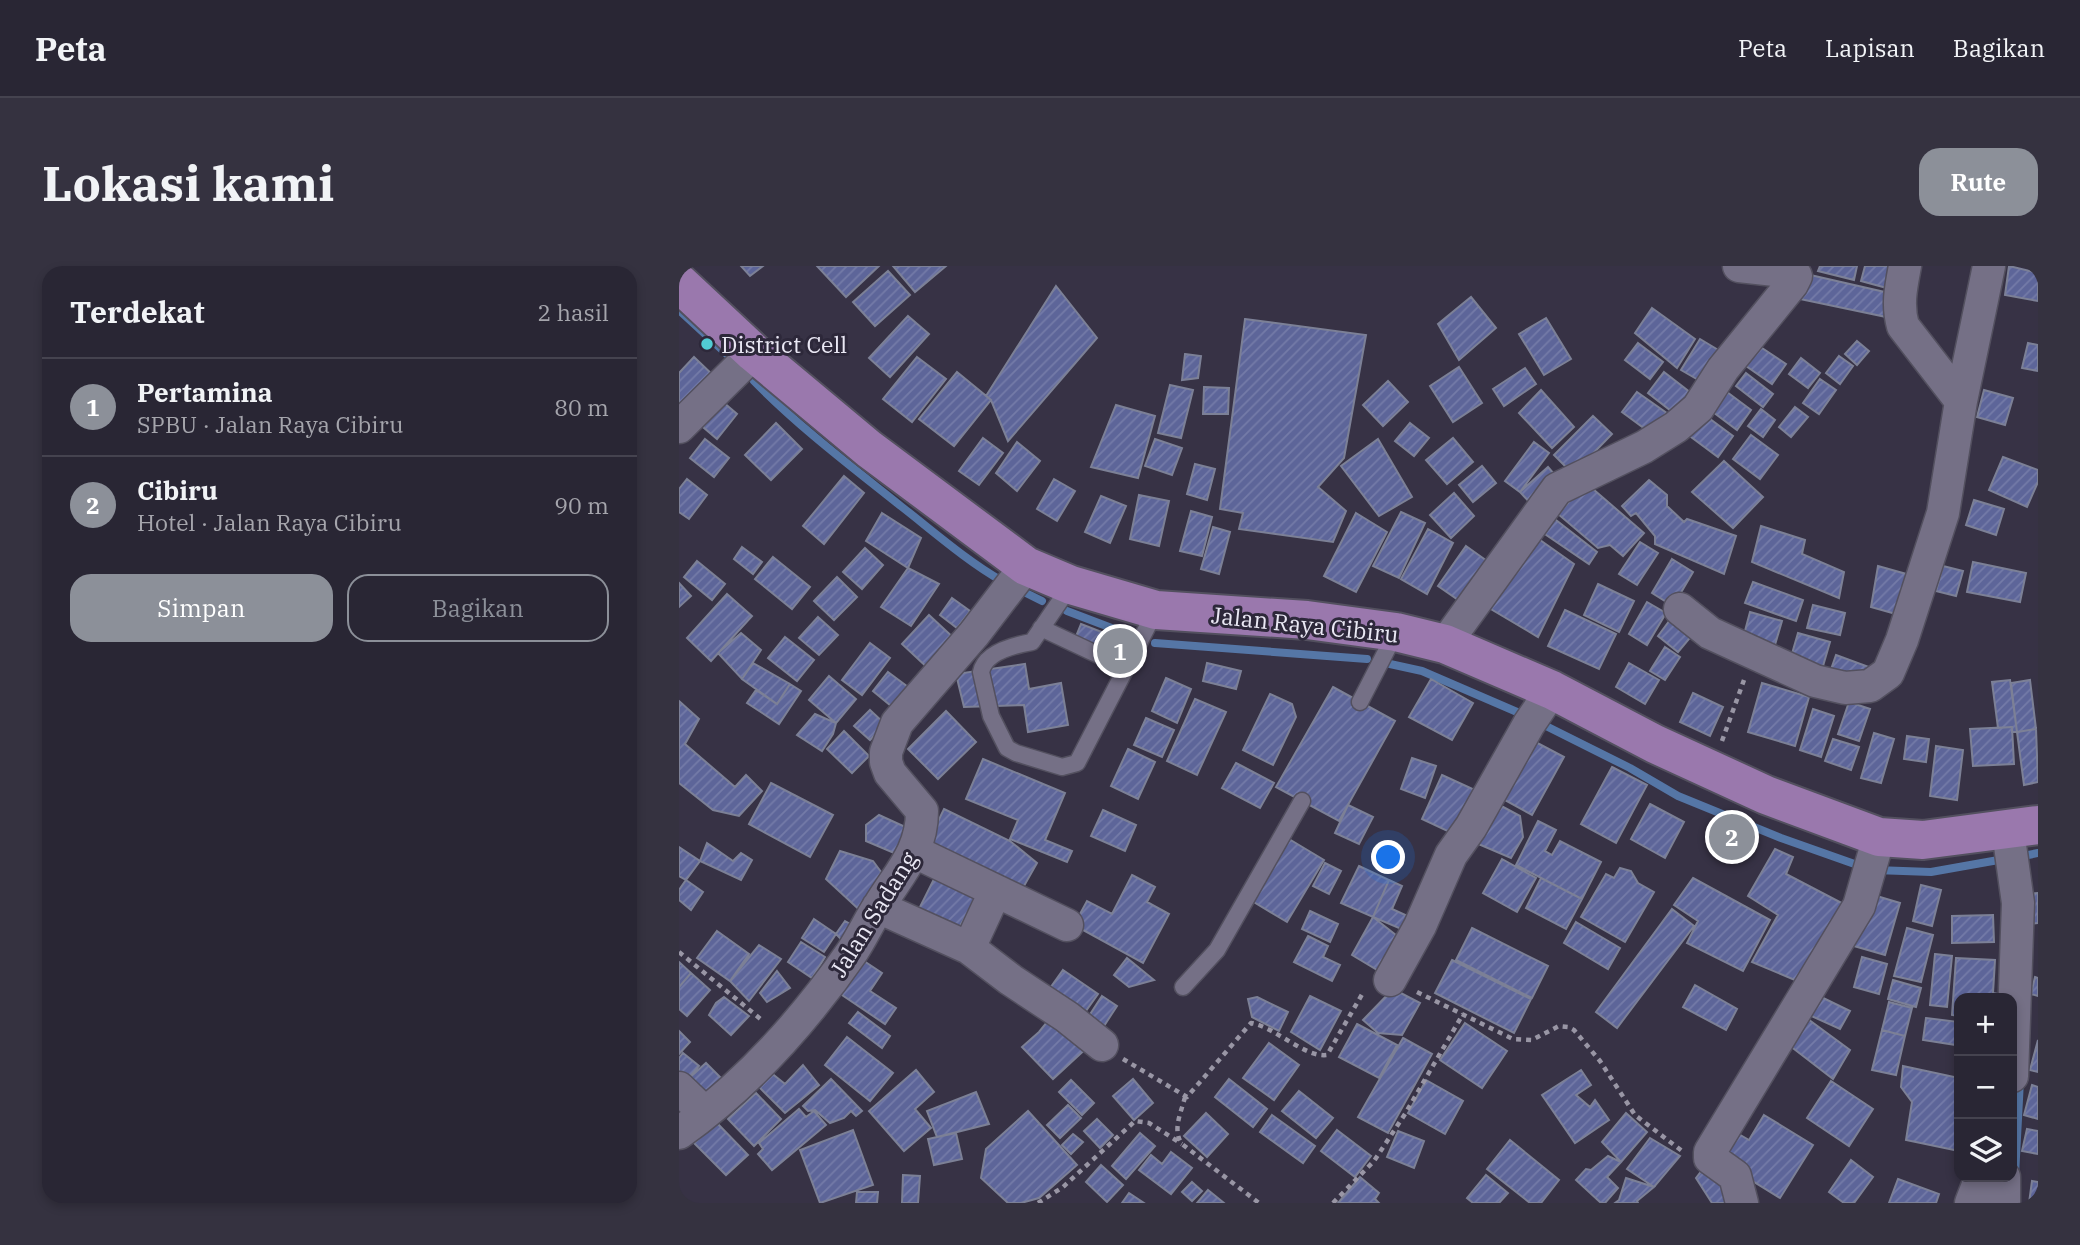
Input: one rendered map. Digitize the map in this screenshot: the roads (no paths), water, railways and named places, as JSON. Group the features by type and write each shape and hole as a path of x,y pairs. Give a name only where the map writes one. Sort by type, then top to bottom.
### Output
{"highway":[{"name":"Jalan Raya Cibiru","path":"679,283 754,353 869,449 1026,566 1071,585 1156,610 1307,620 1397,632 1445,644 1552,690 1655,744 1766,795 1879,837 1923,840 2023,828"}],"street":[{"path":"1445,644 1556,489 1644,447 1698,408 1723,369 1796,276 1792,272 1739,266"},
{"path":"1905,266 1899,296 1899,313 1903,326 1961,401"},
{"path":"1680,609 1710,633 1815,681 1846,688 1870,686 1888,673 1902,640 1943,513 1961,401 1989,266"},
{"path":"679,427 754,353"},
{"name":"Jalan Sadang","path":"679,1133 731,1092 785,1039 812,1007 915,852 922,811 890,773 886,762 886,752 897,723 974,634 1026,566"},
{"path":"1389,980 1420,926 1451,855 1471,827 1529,724 1552,690"},
{"path":"2013,1056 2023,828"},
{"path":"1742,1203 1735,1176 1699,1153 1859,906 1879,837"},
{"path":"915,852 1067,925"},
{"path":"969,948 995,892"},
{"path":"878,907 969,948 1102,1045"},
{"path":"679,1088 705,1113"},
{"path":"1971,1203 1979,1182"},
{"path":"2004,1182 2004,1203"}],"lane":[{"path":"1071,585 1032,642 1010,647 988,659 983,665 984,685 991,716 1007,748 1062,767 1077,763 1156,610"},
{"path":"1041,628 1126,668"},
{"path":"1360,702 1397,632"},
{"path":"1183,987 1217,950 1302,801"}],"waterway":[{"path":"679,310 730,357"},
{"path":"754,381 845,462 976,565 1002,581"},
{"path":"1018,589 1042,601"},
{"path":"1067,611 1130,635"},
{"path":"1155,643 1367,659"},
{"path":"1390,664 1422,671 1524,715"},
{"path":"1540,723 1630,768 1678,796 1781,838 1863,867"},
{"path":"2018,857 2038,853"},
{"path":"1875,870 1931,872 2004,859"},
{"path":"2017,1138 2020,1080"}],"place":[{"name":"District Cell","path":"707,344"},
{"name":"Pertamina","path":"1120,651"},
{"name":"Cibiru","path":"1732,837"}]}
